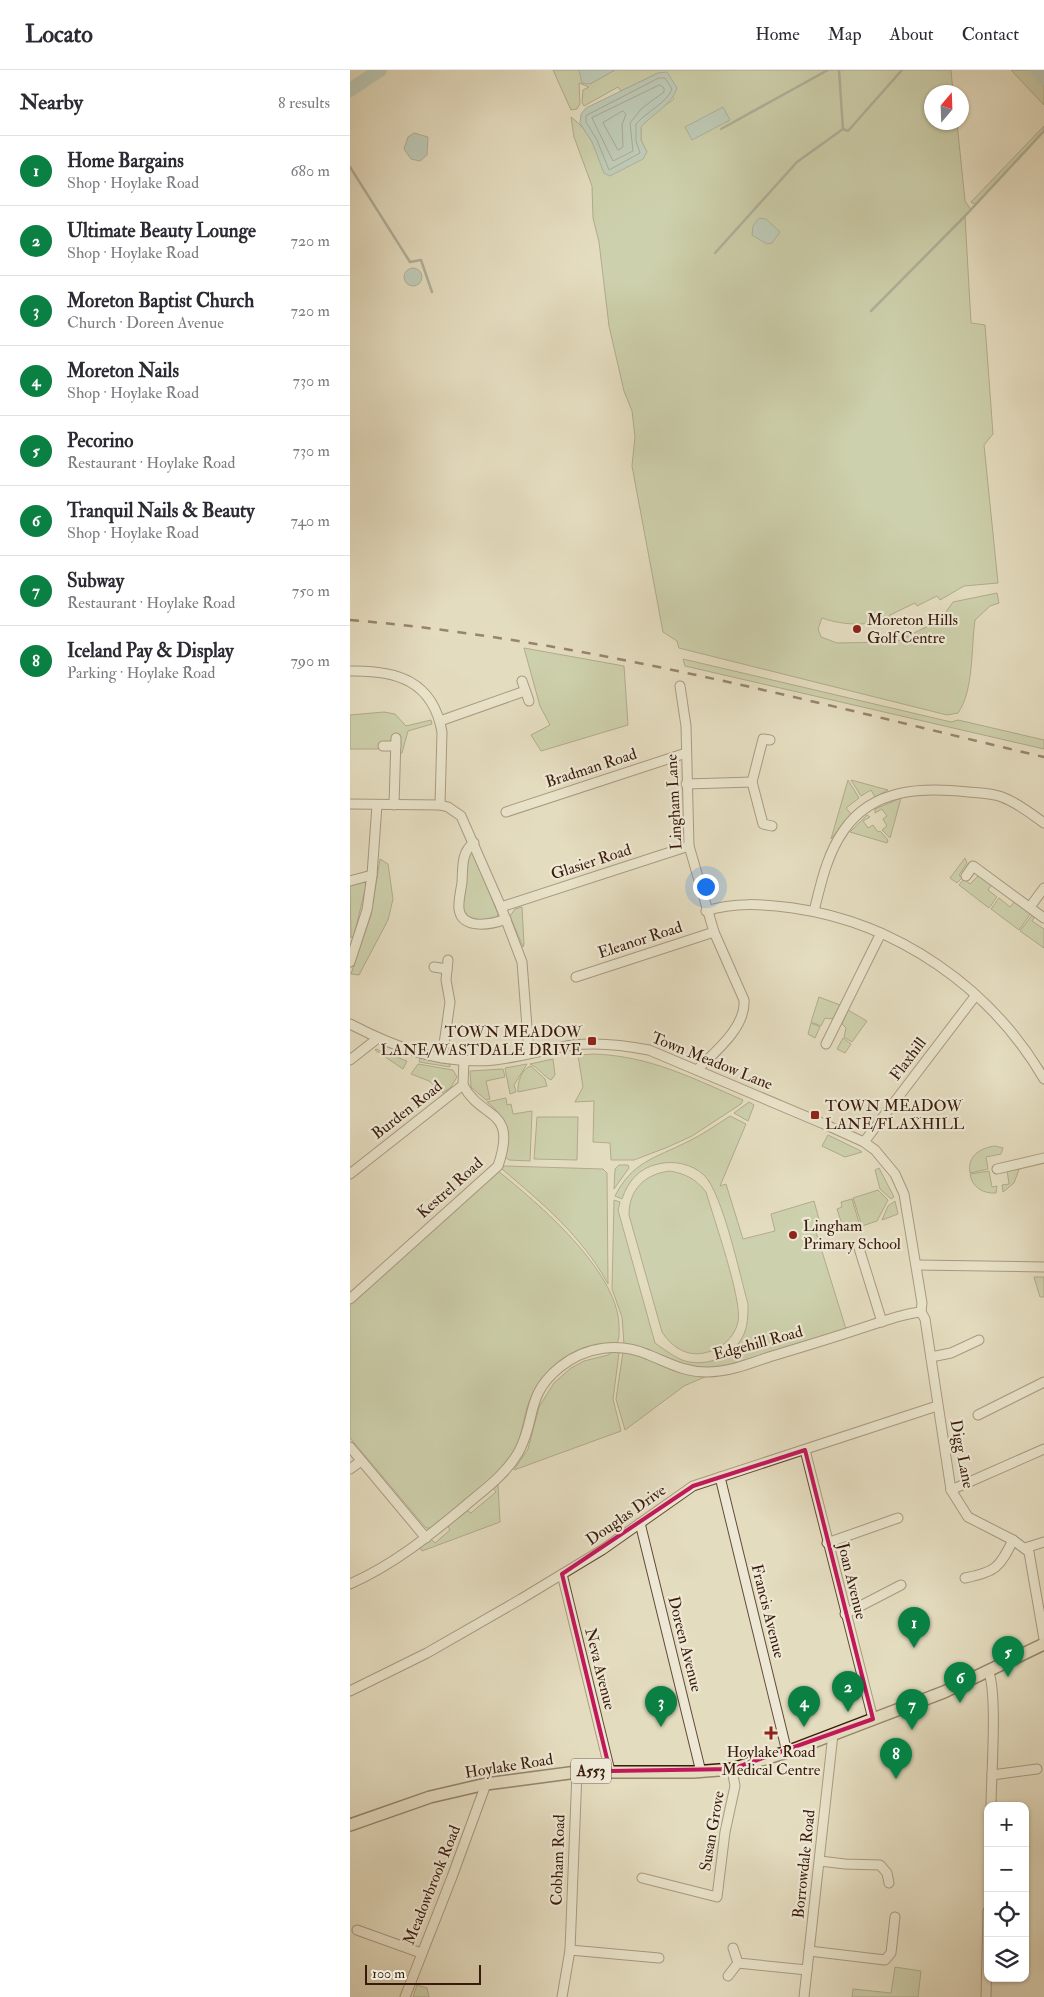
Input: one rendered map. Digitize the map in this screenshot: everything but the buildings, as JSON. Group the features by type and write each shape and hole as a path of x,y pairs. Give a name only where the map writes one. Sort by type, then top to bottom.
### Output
{"main road":[{"name":"Hoylake Road","path":"350,1825 415,1802 486,1784 577,1772 701,1772 732,1769 787,1752 944,1692 1044,1644"}],"street":[{"path":"350,671 394,674 415,684 430,700 440,721 442,732 440,805"},
{"path":"522,680 529,701"},
{"name":"Lingham Lane","path":"680,686 686,726 689,846 706,911 744,1000 745,1010 730,1035 698,1069"},
{"path":"440,721 525,691"},
{"path":"770,740 763,739 752,782 763,824 772,826"},
{"path":"383,746 396,742 394,805"},
{"name":"Bradman Road","path":"506,812 686,753"},
{"path":"686,784 752,782"},
{"path":"814,911 826,863 844,829 867,808 898,793 929,788 997,795 1017,804 1044,823"},
{"path":"350,804 440,805 448,806 461,816 501,906 522,962 529,1053"},
{"path":"350,962 353,944 367,910 372,875 377,805"},
{"path":"474,843 464,852 459,906 461,916 469,922 491,924 506,919"},
{"name":"Glasier Road","path":"501,906 689,846"},
{"path":"966,876 973,866 1044,918"},
{"path":"350,881 372,875"},
{"path":"1030,908 1044,888"},
{"path":"706,911 734,905 757,905 814,911 881,933 922,954 976,995 1015,1037 1044,1079"},
{"name":"Eleanor Road","path":"576,977 714,932"},
{"path":"826,1044 881,933"},
{"path":"434,967 447,965 446,980 450,1002 442,1058"},
{"name":"Flaxhill","path":"864,1142 976,995"},
{"name":"Town Meadow Lane","path":"350,1024 401,1048 442,1058 496,1060 589,1044 619,1045 656,1052 698,1069 864,1142 882,1158 900,1184 911,1224 917,1265"},
{"path":"350,1060 378,1038"},
{"name":"Burden Road","path":"350,1174 463,1084 464,1060"},
{"name":"Kestrel Road","path":"350,1299 498,1166 504,1145 504,1135 500,1123 492,1113 467,1093 463,1084"},
{"path":"998,1169 1044,1158"},
{"path":"858,1245 882,1322"},
{"path":"917,1265 1044,1267"},
{"name":"Digg Lane","path":"917,1265 922,1303 921,1312 925,1319 951,1490 968,1517 1025,1548"},
{"name":"Edgehill Road","path":"350,1584 374,1574 426,1538 502,1475 519,1450 538,1392 547,1379 577,1355 603,1348 620,1347 649,1355 669,1365 690,1371 728,1370 882,1322 921,1312"},
{"path":"931,1356 951,1353 979,1340"},
{"path":"978,1415 1044,1382"},
{"name":"Douglas Drive","path":"350,1691 427,1653 562,1574 693,1486 937,1406"},
{"path":"350,1447 426,1538"},
{"path":"951,1490 1044,1449"},
{"name":"Joan Avenue","path":"805,1450 844,1614 873,1719"},
{"path":"350,1469 362,1460"},
{"name":"Francis Avenue","path":"720,1476 787,1752"},
{"path":"827,1543 898,1518"},
{"name":"Doreen Avenue","path":"640,1523 701,1772"},
{"path":"965,1578 987,1574 997,1568 1013,1540"},
{"path":"1044,1542 1025,1548 1029,1552 1037,1608 1044,1639"},
{"name":"Neva Avenue","path":"562,1574 610,1771"},
{"path":"844,1614 901,1586"},
{"path":"988,1670 992,1677 991,1802"},
{"name":"Borrowdale Road","path":"804,1997 834,1734"},
{"name":"Susan Grove","path":"642,1878 717,1902 725,1832 735,1786 732,1769"},
{"path":"992,1774 1037,1769"},
{"name":"Cobham Road","path":"562,1997 570,1950 577,1772"},
{"name":"Meadowbrook Road","path":"405,1997 486,1784"},
{"path":"820,1861 880,1865 887,1873 889,1883"},
{"path":"809,1951 885,1960 891,1954 895,1917"},
{"path":"357,1930 421,1952"},
{"path":"986,1997 987,1937"},
{"path":"733,1948 738,1963"},
{"path":"570,1950 659,1958"},
{"path":"738,1963 807,1970"},
{"path":"728,1976 738,1963"}],"highlighted area":[{"path":"805,1450 873,1719 732,1769 610,1771 562,1574 693,1486"}],"green space":[{"path":"553,70 579,70 590,84 615,70 951,70 952,85 924,85 924,130 958,130 965,201 971,210 965,216 971,323 985,325 993,434 984,445 998,583 964,586 940,600 937,596 917,606 915,603 890,615 891,618 874,623 848,624 822,618 818,629 821,637 837,643 896,642 940,620 953,602 997,593 999,603 990,606 975,620 967,693 958,713 947,715 679,648 677,641 663,632 632,466 635,437 632,411 624,391 609,326 599,242 593,218 592,186 574,137 571,117 588,135 599,157 604,173 647,152 641,140 641,127 649,117 674,99 658,73 621,91 618,87 584,106 582,102 583,90 589,87 579,83 580,104 577,109 571,110"},
{"path":"1011,70 1036,70 1044,78 1044,105"},
{"path":"1044,126 1044,131 976,205 971,202"},
{"path":"524,648 624,666 628,725 541,751 531,735 550,725 540,706"},
{"path":"683,659 951,722 958,720 1044,740 1044,749 685,666"},
{"path":"384,712 395,714 406,726 431,720 432,724 408,731 402,753 399,753 392,739 381,749 350,749 350,715"},
{"path":"848,780 859,798 846,808 851,814 831,839"},
{"path":"851,780 888,790 875,797 871,790 861,796"},
{"path":"901,798 890,838 882,830 887,826 883,819 887,816 882,809 875,813 875,809"},
{"path":"867,815 870,817 863,821 868,828 873,825 888,840 887,843 850,832"},
{"path":"469,850 473,852 498,914 497,917 487,921 471,919 462,907"},
{"path":"965,858 967,863 959,875 962,878 957,883 950,878"},
{"path":"380,859 388,864 393,899 388,920 359,975 351,974 371,915"},
{"path":"979,875 992,884 988,890 997,897 989,908 959,885 964,879 970,884"},
{"path":"365,882 366,886 354,935 351,938 350,884"},
{"path":"999,898 1010,907 1015,901 1031,913 1019,930 991,909"},
{"path":"522,907 523,947 510,916 515,909"},
{"path":"1033,914 1035,916 1032,921 1044,929 1044,948 1020,931"},
{"path":"819,997 840,1005 833,1019 825,1018 821,1026 811,1022"},
{"path":"848,1010 867,1021 852,1042 844,1037 846,1028 842,1024"},
{"path":"811,1023 820,1027 815,1038 808,1034"},
{"path":"843,1038 851,1044 845,1053 837,1049"},
{"path":"375,1050 407,1061 403,1069"},
{"path":"594,1054 634,1059 670,1069 743,1100 741,1104 692,1136 668,1147 634,1160 611,1160 610,1143 593,1142 594,1101 575,1102 583,1087 578,1055"},
{"path":"420,1058 450,1064 450,1067 419,1062"},
{"path":"553,1059 555,1075 551,1080 530,1064"},
{"path":"418,1064 453,1070 457,1077 451,1087 443,1093 429,1081 411,1074"},
{"path":"527,1064 514,1085 516,1092 510,1094 505,1068"},
{"path":"531,1066 545,1079 547,1086 518,1092 521,1076"},
{"path":"503,1069 505,1077 486,1081 490,1099 486,1100 471,1087 470,1071"},
{"path":"506,1098 507,1105 511,1104 513,1114 532,1111 530,1161 509,1160 505,1157 507,1134 505,1126 499,1113 487,1102"},
{"path":"749,1102 754,1105 748,1121 734,1113"},
{"path":"730,1116 746,1124 720,1186 726,1184 743,1239 775,1231 771,1214 814,1201 822,1230 816,1232 846,1329 725,1366 711,1368 690,1367 669,1360 648,1349 624,1344 622,1317 612,1289 614,1200 620,1202 618,1210 655,1343 677,1358 693,1363 718,1359 732,1350 742,1338 745,1330 748,1304 736,1256 718,1199 704,1175 694,1168 682,1164 670,1162 658,1164 645,1169 635,1176 627,1186 622,1199 615,1196 629,1175 645,1162 687,1142"},
{"path":"537,1117 578,1117 577,1160 534,1159"},
{"path":"828,1135 862,1152 845,1157 822,1146"},
{"path":"995,1146 1003,1148 1001,1154 986,1157 988,1169 970,1173 973,1157 980,1151"},
{"path":"619,1165 628,1165 629,1168 614,1189 615,1169"},
{"path":"504,1166 603,1169 607,1173 608,1284 574,1235 502,1169"},
{"path":"1020,1167 1014,1183 1003,1192 1002,1185 1009,1184 1007,1170"},
{"path":"879,1168 894,1197 891,1199 880,1189 875,1170"},
{"path":"498,1171 553,1219 573,1239 590,1261 605,1282 615,1304 619,1325 619,1339 617,1343 602,1345 574,1354 550,1371 540,1381 533,1394 516,1447 503,1469 485,1487 433,1528 426,1528 350,1438 350,1303"},
{"path":"670,1171 690,1178 706,1192 732,1278 738,1322 733,1334 726,1343 710,1352 697,1354 685,1352 674,1346 662,1332 629,1215 632,1198 640,1184 653,1175"},
{"path":"989,1171 992,1187 997,1186 996,1193 979,1189 971,1179 970,1174"},
{"path":"878,1190 888,1200 877,1221 862,1226 853,1198"},
{"path":"852,1199 860,1226 844,1231 837,1209 842,1207 841,1202"},
{"path":"895,1201 898,1214 882,1220 888,1206"},
{"path":"1034,1277 1044,1277 1044,1297 1040,1297"},
{"path":"612,1352 619,1353 613,1399 621,1431 514,1470 528,1449 539,1407 554,1383 571,1368 584,1361 608,1355"},
{"path":"623,1352 634,1353 679,1372 707,1376 684,1386 625,1430 616,1399"},
{"path":"498,1485 500,1522 422,1551 420,1548 430,1538 435,1543 450,1530 447,1525 466,1510 471,1513 496,1492 493,1488"},
{"path":"895,1967 921,1971 918,1997 852,1997 853,1989 891,1993"},
{"path":"417,1985 427,1988 429,1997 413,1997"}],"water":[{"path":"579,70 615,70 590,84 582,83"},
{"path":"667,72 677,88 667,104 641,127 641,140 647,152 643,159 610,176 604,173 592,142 580,123 581,114 586,108 658,73"},
{"path":"723,107 730,120 692,140 685,127"},
{"path":"414,133 428,137 427,155 420,161 411,159 404,149 408,137"},
{"path":"759,218 766,219 780,232 772,243 767,244 752,235 753,226"},
{"path":"413,268 419,271 422,277 419,283 413,286 407,283 404,277 407,271"}],"waterway":[{"path":"350,90 380,70"},
{"path":"721,129 828,70"},
{"path":"839,70 843,129 848,131 902,70"},
{"path":"1036,70 1044,78"},
{"path":"715,253 797,162 843,129"},
{"path":"871,311 965,216 1044,131"},
{"path":"350,167 410,262 421,260 432,292"}],"railway":[{"path":"350,620 438,629 526,642 613,658 786,695 1044,757"}],"place":[{"name":"Moreton Hills Golf Centre","path":"857,629"},
{"name":"TOWN MEADOW LANE/WASTDALE DRIVE","path":"592,1041"},
{"name":"TOWN MEADOW LANE/FLAXHILL","path":"815,1115"},
{"name":"Lingham Primary School","path":"793,1235"},
{"name":"Home Bargains","path":"914,1648"},
{"name":"Pecorino","path":"1008,1677"},
{"name":"Tranquil Nails & Beauty","path":"960,1703"},
{"name":"Ultimate Beauty Lounge","path":"848,1712"},
{"name":"Moreton Baptist Church","path":"661,1727"},
{"name":"Moreton Nails","path":"804,1727"},
{"name":"Subway","path":"912,1730"},
{"name":"Hoylake Road Medical Centre","path":"771,1733"},
{"name":"Iceland Pay & Display","path":"896,1779"}]}
